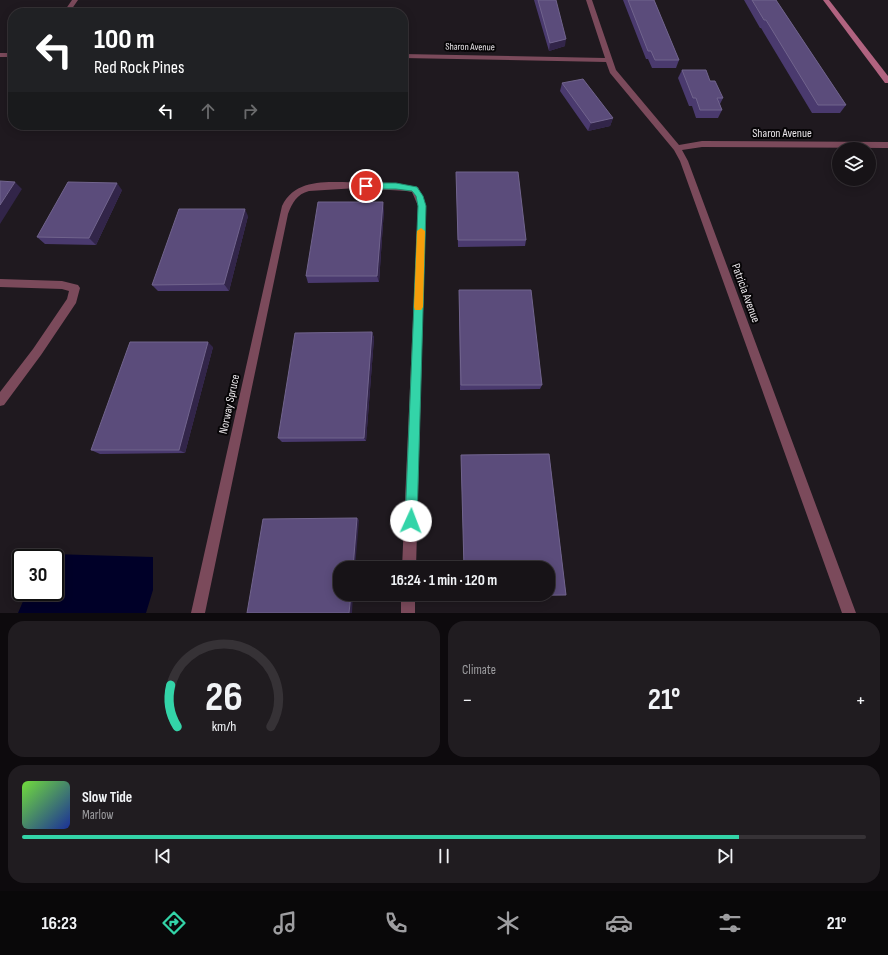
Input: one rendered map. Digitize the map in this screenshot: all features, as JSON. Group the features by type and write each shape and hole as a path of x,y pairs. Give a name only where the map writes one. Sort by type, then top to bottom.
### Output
{"main road":[{"path":"826,0 888,81"}],"street":[{"name":"Patricia Avenue","path":"589,0 609,60 620,81 677,148 689,174 849,613"},
{"name":"Sharon Avenue","path":"408,56 609,60"},
{"name":"Sharon Avenue","path":"677,148 702,144 888,145"},
{"name":"Norway Spruce","path":"198,613 284,214 288,202 294,194 303,189 320,186 396,186 415,189 422,206 409,561"},
{"path":"0,283 62,285 75,288 72,300 37,352 0,401"},
{"path":"408,601 408,613"}],"water":[{"path":"64,554 153,557 153,590 146,613 18,613 23,601 64,601"}],"building":[{"path":"538,0 556,0 566,39 550,43"},
{"path":"628,0 654,0 679,60 655,60 651,51 648,51"},
{"path":"752,0 776,0 846,105 818,105 766,20 764,20"},
{"path":"682,70 706,70 710,81 715,81 723,98 717,98 722,110 700,110 696,98 693,98"},
{"path":"583,79 613,118 591,123 562,83"},
{"path":"456,172 518,172 526,240 458,240"},
{"path":"0,181 15,182 0,205"},
{"path":"68,182 117,183 89,238 37,237"},
{"path":"318,202 383,202 377,276 306,276"},
{"path":"179,209 245,209 224,284 152,285"},
{"path":"459,290 531,290 542,385 461,385"},
{"path":"372,332 364,438 278,438 295,333"},
{"path":"130,342 208,342 179,450 91,450"},
{"path":"549,454 566,595 555,595 555,561 464,561 461,455"},
{"path":"357,518 354,561 333,561 333,601 350,601 349,613 247,613 263,519"}],"slow traffic":[{"path":"418,307 421,231"}],"route":[{"path":"366,186 396,186 415,189 422,206 411,521"}]}
